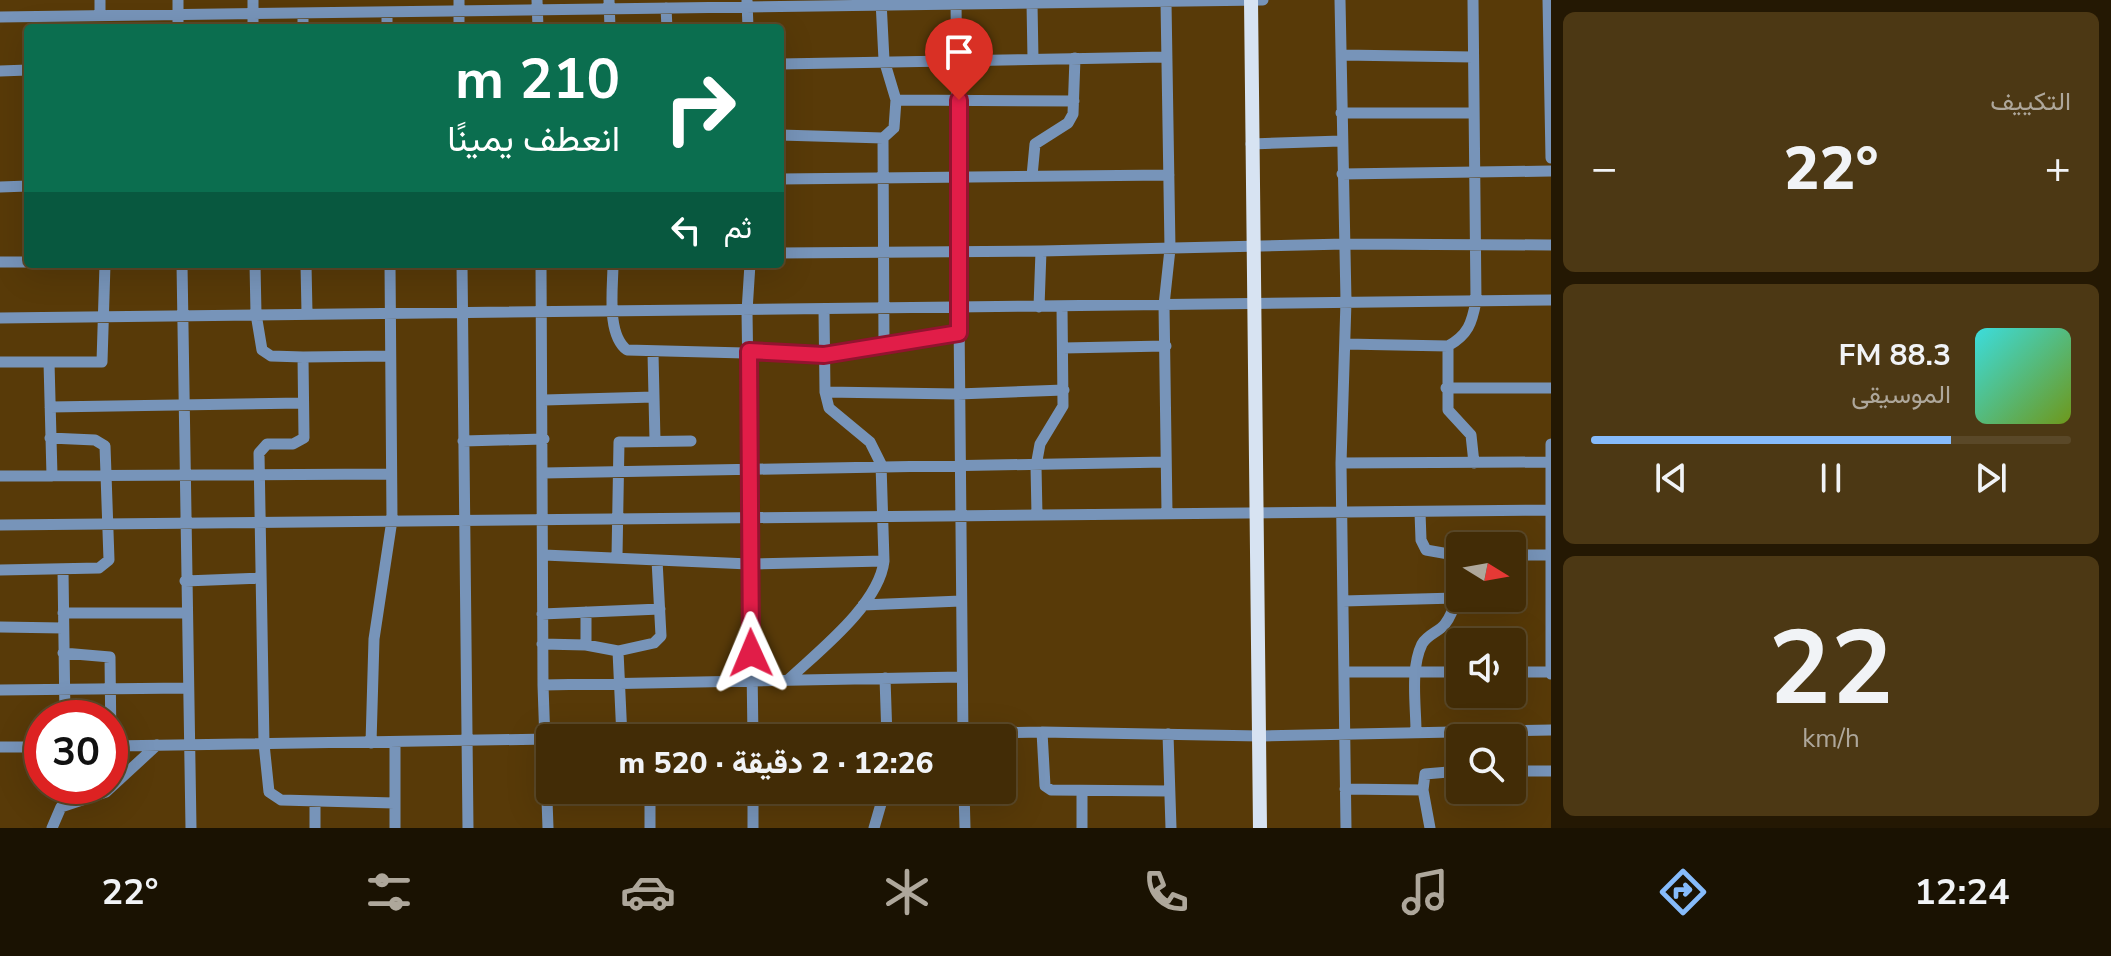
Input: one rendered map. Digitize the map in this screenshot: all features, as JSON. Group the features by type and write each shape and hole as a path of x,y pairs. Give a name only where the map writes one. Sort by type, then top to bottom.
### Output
{"main road":[{"path":"1251,0 1260,828"}],"street":[{"path":"100,0 100,15"},
{"path":"178,0 178,24"},
{"path":"253,0 253,24"},
{"path":"0,17 42,22 100,15 387,12 459,5 609,4 666,8 747,3 1263,0"},
{"path":"1340,0 1346,301 1341,463 1346,828"},
{"path":"1345,344 1448,346 1462,339 1469,330 1476,301 1473,0"},
{"path":"1548,0 1551,158"},
{"path":"784,135 883,138 894,128 896,100 884,60 881,2"},
{"path":"956,2 962,251 958,394 963,724"},
{"path":"1166,2 1170,249 1164,305 1167,513"},
{"path":"747,3 748,24"},
{"path":"1032,3 1033,59"},
{"path":"609,4 610,24"},
{"path":"666,8 667,24"},
{"path":"387,12 387,24"},
{"path":"303,13 303,24"},
{"path":"1342,55 1473,57"},
{"path":"784,64 1166,57"},
{"path":"1032,176 1035,144 1068,123 1073,114 1075,58"},
{"path":"0,71 24,70"},
{"path":"896,100 1074,101"},
{"path":"1341,113 1472,113"},
{"path":"883,138 884,346"},
{"path":"1251,144 1341,141"},
{"path":"1342,174 1551,171"},
{"path":"784,179 1169,175"},
{"path":"0,187 24,186"},
{"path":"784,253 1254,248 1345,244 1551,245"},
{"path":"1039,307 1041,251"},
{"path":"0,262 24,262"},
{"path":"0,362 102,362 105,268"},
{"path":"182,268 191,828"},
{"path":"255,268 256,314 265,355 390,356"},
{"path":"306,268 307,313"},
{"path":"371,743 374,639 392,520 390,268"},
{"path":"462,268 468,828"},
{"path":"541,268 544,400 542,644 547,724"},
{"path":"613,268 613,312 621,345 627,350 824,355 959,333"},
{"path":"750,268 747,311 753,724"},
{"path":"0,318 1551,300"},
{"path":"1037,515 1036,466 1040,444 1060,415 1064,390 1062,306"},
{"path":"789,679 879,586 884,561 881,464 870,442 829,408 825,392 824,310"},
{"path":"1063,348 1166,346"},
{"path":"1448,346 1448,410 1471,435 1474,463"},
{"path":"653,353 655,441"},
{"path":"303,357 304,438 301,443 262,446 264,744 269,792 273,797 315,802 394,803"},
{"path":"49,362 52,476"},
{"path":"1446,388 1551,388"},
{"path":"825,392 958,394 1064,390"},
{"path":"544,400 654,397"},
{"path":"50,407 302,403"},
{"path":"0,570 63,570 105,566 109,560 105,446 101,441 50,438"},
{"path":"463,441 544,439"},
{"path":"617,556 619,442 691,441"},
{"path":"1526,672 1551,673 1551,444"},
{"path":"544,473 749,470 881,464 959,468 1166,462"},
{"path":"1341,463 1550,462"},
{"path":"0,476 391,474"},
{"path":"0,525 1550,510"},
{"path":"1420,512 1421,540 1426,550 1446,554"},
{"path":"544,555 749,564 884,561"},
{"path":"1526,555 1551,555"},
{"path":"542,644 586,645 618,651 659,641 657,560"},
{"path":"63,570 65,700"},
{"path":"185,581 261,578"},
{"path":"1343,601 1446,598"},
{"path":"863,605 961,601"},
{"path":"542,614 660,609"},
{"path":"586,612 586,645"},
{"path":"1416,732 1416,672 1421,647 1427,637 1444,626 1450,612"},
{"path":"63,613 186,613"},
{"path":"0,627 63,628"},
{"path":"618,651 621,724"},
{"path":"63,653 110,657 112,700"},
{"path":"1344,672 1446,672"},
{"path":"543,685 961,677"},
{"path":"885,678 887,724"},
{"path":"0,690 187,688"},
{"path":"1016,733 1260,736 1551,730"},
{"path":"1042,732 1045,786 1057,792 1169,791"},
{"path":"1168,734 1171,828"},
{"path":"128,746 536,739"},
{"path":"395,743 395,828"},
{"path":"128,772 157,745"},
{"path":"0,747 24,747"},
{"path":"1526,771 1551,771"},
{"path":"1430,828 1423,790 1425,774 1446,772"},
{"path":"1345,789 1423,790"},
{"path":"1082,792 1082,828"},
{"path":"315,802 315,828"},
{"path":"52,828 57,812 68,804"},
{"path":"548,804 548,828"},
{"path":"650,804 650,828"},
{"path":"753,804 753,828"},
{"path":"874,828 882,804"},
{"path":"964,804 965,828"}],"route":[{"path":"751,653 749,351 824,355 913,343 933,336 959,333 962,309 959,100"}]}
